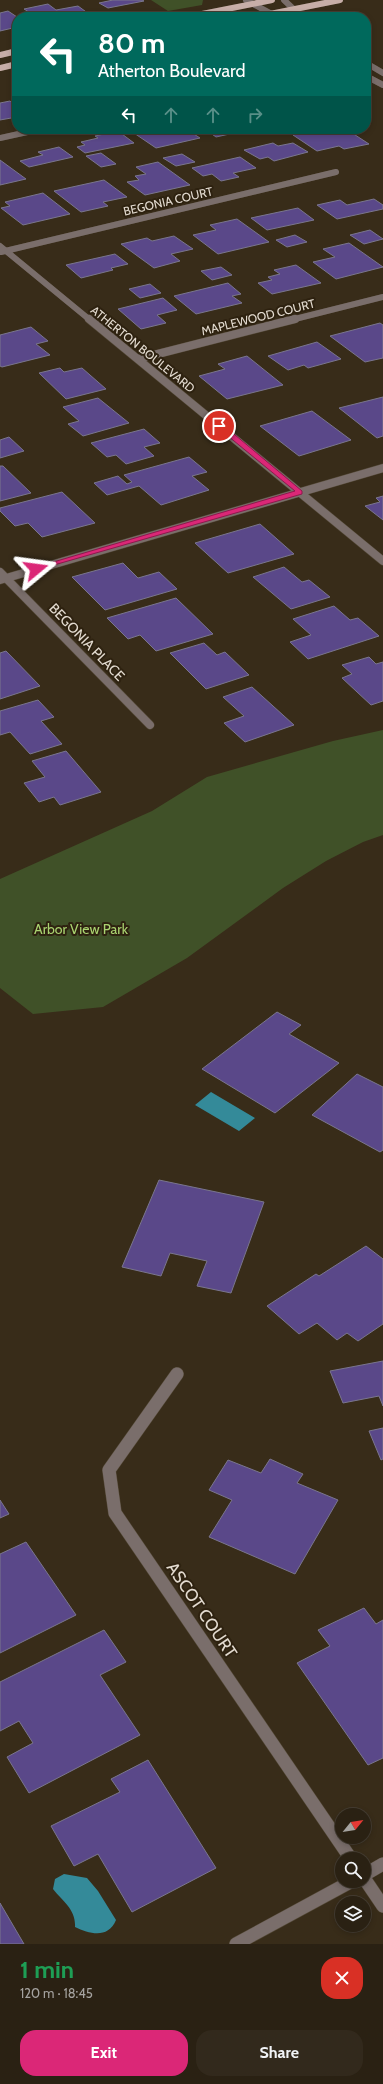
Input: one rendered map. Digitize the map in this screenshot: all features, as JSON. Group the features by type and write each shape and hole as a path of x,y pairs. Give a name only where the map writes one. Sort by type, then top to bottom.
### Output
{"main road":[{"path":"212,12 272,0"},
{"path":"281,12 340,0"},
{"path":"0,55 12,52"},
{"path":"0,68 12,65"}],"street":[{"path":"246,0 267,12"},
{"path":"284,0 298,12"},
{"path":"371,66 383,73"},
{"path":"371,79 383,85"},
{"path":"0,138 19,134"},
{"name":"BEGONIA COURT","path":"2,249 336,172"},
{"name":"ATHERTON BOULEVARD","path":"2,249 383,560"},
{"name":"MAPLEWOOD COURT","path":"138,359 383,297"},
{"path":"2,576 383,468"},
{"name":"BEGONIA PLACE","path":"2,576 150,725"},
{"name":"ASCOT COURT","path":"176,1374 109,1470 115,1513 346,1852"},
{"path":"371,1870 383,1864"},
{"path":"236,1944 339,1888"},
{"path":"371,1888 383,1906"}],"green space":[{"path":"151,0 203,0 202,5 168,11"},
{"name":"Arbor View Park","path":"383,730 383,835 363,842 326,861 283,888 187,958 103,1007 33,1014 0,988 0,879 152,811 207,777 333,741"}],"water":[{"path":"211,1092 255,1118 239,1131 195,1105"},
{"path":"64,1874 87,1878 98,1891 116,1920 113,1926 108,1930 98,1933 87,1932 75,1927 75,1921 71,1910 53,1889 55,1879"}],"building":[{"path":"113,0 144,1 108,8 99,3"},
{"path":"48,4 56,10 78,6 86,12 29,12 24,9"},
{"path":"8,11 12,14 12,28 0,31 0,13"},
{"path":"10,101 12,103 12,118 0,120 0,103"},
{"path":"104,134 122,134 134,143 85,153 77,147 85,145 81,142 98,138 95,136"},
{"path":"135,134 194,134 200,138 156,148"},
{"path":"212,134 230,134 216,137"},
{"path":"354,134 369,144 344,149 339,146 317,151 293,135"},
{"path":"273,143 278,146 293,143 308,152 274,161 268,157 260,159 244,150"},
{"path":"59,147 73,157 29,167 20,161 43,155 38,152"},
{"path":"101,153 116,164 101,167 86,156"},
{"path":"182,154 195,162 176,166 163,158"},
{"path":"240,157 256,168 233,173 239,177 221,181 212,174 203,176 192,168"},
{"path":"0,160 26,179 0,185"},
{"path":"158,162 190,185 145,195 127,182 139,180 135,176 146,174 136,167"},
{"path":"104,180 127,197 103,202 108,206 81,212 54,191"},
{"path":"43,193 70,214 23,225 1,208 10,206 5,202"},
{"path":"374,199 383,205 383,209 337,219 317,205 340,200 347,205"},
{"path":"298,208 314,220 267,230 251,218"},
{"path":"237,219 269,242 218,254 193,235 216,230 210,225"},
{"path":"370,230 383,239 364,244 350,235"},
{"path":"295,235 307,242 287,247 276,240"},
{"path":"174,236 193,249 171,254 180,261 154,268 121,244 147,238 152,241"},
{"path":"349,243 383,267 336,279 313,262 335,257 323,249"},
{"path":"115,254 128,264 111,268 113,270 81,278 66,265"},
{"path":"296,265 321,283 272,294 258,283 272,280 268,277 280,274 274,270"},
{"path":"221,267 232,275 212,280 201,271"},
{"path":"228,283 241,294 232,296 242,303 196,314 174,296"},
{"path":"150,284 161,293 140,298 129,289"},
{"path":"163,298 177,310 157,315 166,323 141,329 118,309"},
{"path":"380,323 383,325 383,358 365,362 330,336"},
{"path":"31,327 48,341 36,344 50,355 2,367 0,366 0,335"},
{"path":"317,342 341,359 308,368 304,365 288,370 268,356"},
{"path":"247,356 283,385 227,399 199,376 225,369 218,364"},
{"path":"60,368 64,372 82,368 106,389 66,399 39,373"},
{"path":"383,397 383,436 377,438 339,408"},
{"path":"98,398 129,423 83,436 68,424 79,421 63,407"},
{"path":"312,411 351,440 299,456 260,426"},
{"path":"144,429 160,443 144,447 154,456 126,464 116,455 107,457 91,443"},
{"path":"9,437 24,451 0,458 0,440"},
{"path":"189,457 207,472 192,476 209,490 161,505 139,486 107,495 94,483 118,476 127,484 132,482 124,475"},
{"path":"0,466 3,466 31,493 0,501"},
{"path":"62,492 95,523 42,537 28,523 15,526 0,511 0,508"},
{"path":"383,496 383,520 365,506 380,502 376,498"},
{"path":"260,524 294,554 228,573 195,543"},
{"path":"123,563 138,578 159,572 177,589 105,610 72,577"},
{"path":"284,567 302,582 309,580 330,597 291,609 253,577"},
{"path":"176,598 213,634 156,651 140,635 128,639 107,618"},
{"path":"334,606 350,620 358,618 379,636 308,659 290,642 311,635 293,619"},
{"path":"204,643 217,655 225,652 249,675 206,689 170,653"},
{"path":"6,651 40,686 0,699 0,653"},
{"path":"369,657 376,664 383,662 383,701 371,705 342,678 352,674 342,665"},
{"path":"252,687 294,725 245,742 224,723 244,716 223,697"},
{"path":"38,700 54,717 41,721 62,744 30,754 10,732 0,735 0,711"},
{"path":"66,751 101,792 60,805 54,797 39,802 24,783 45,777 32,761"},
{"path":"277,1012 301,1025 289,1034 339,1063 275,1113 202,1069"},
{"path":"357,1074 383,1087 383,1150 380,1152 312,1115"},
{"path":"159,1180 264,1202 231,1293 197,1286 207,1261 170,1253 161,1276 122,1267"},
{"path":"366,1246 383,1259 383,1324 358,1341 347,1333 337,1340 317,1323 299,1334 267,1306 316,1274 319,1276"},
{"path":"383,1361 383,1406 379,1396 343,1403 330,1371"},
{"path":"383,1428 383,1459 381,1460 369,1431"},
{"path":"270,1459 303,1474 297,1483 338,1500 295,1574 209,1537 232,1500 209,1490 228,1460 261,1473"},
{"path":"0,1500 9,1514 0,1518"},
{"path":"26,1542 76,1615 0,1653 0,1554"},
{"path":"364,1608 376,1624 383,1620 383,1758 368,1765 297,1663 330,1646 318,1630"},
{"path":"104,1630 126,1662 100,1675 140,1735 29,1793 7,1757 33,1743 19,1721 0,1731 0,1682"},
{"path":"148,1760 216,1868 132,1912 98,1854 74,1866 51,1826 120,1792 111,1779"},
{"path":"0,1903 24,1944 0,1944"}],"route":[{"path":"36,569 300,492 219,426"}]}
